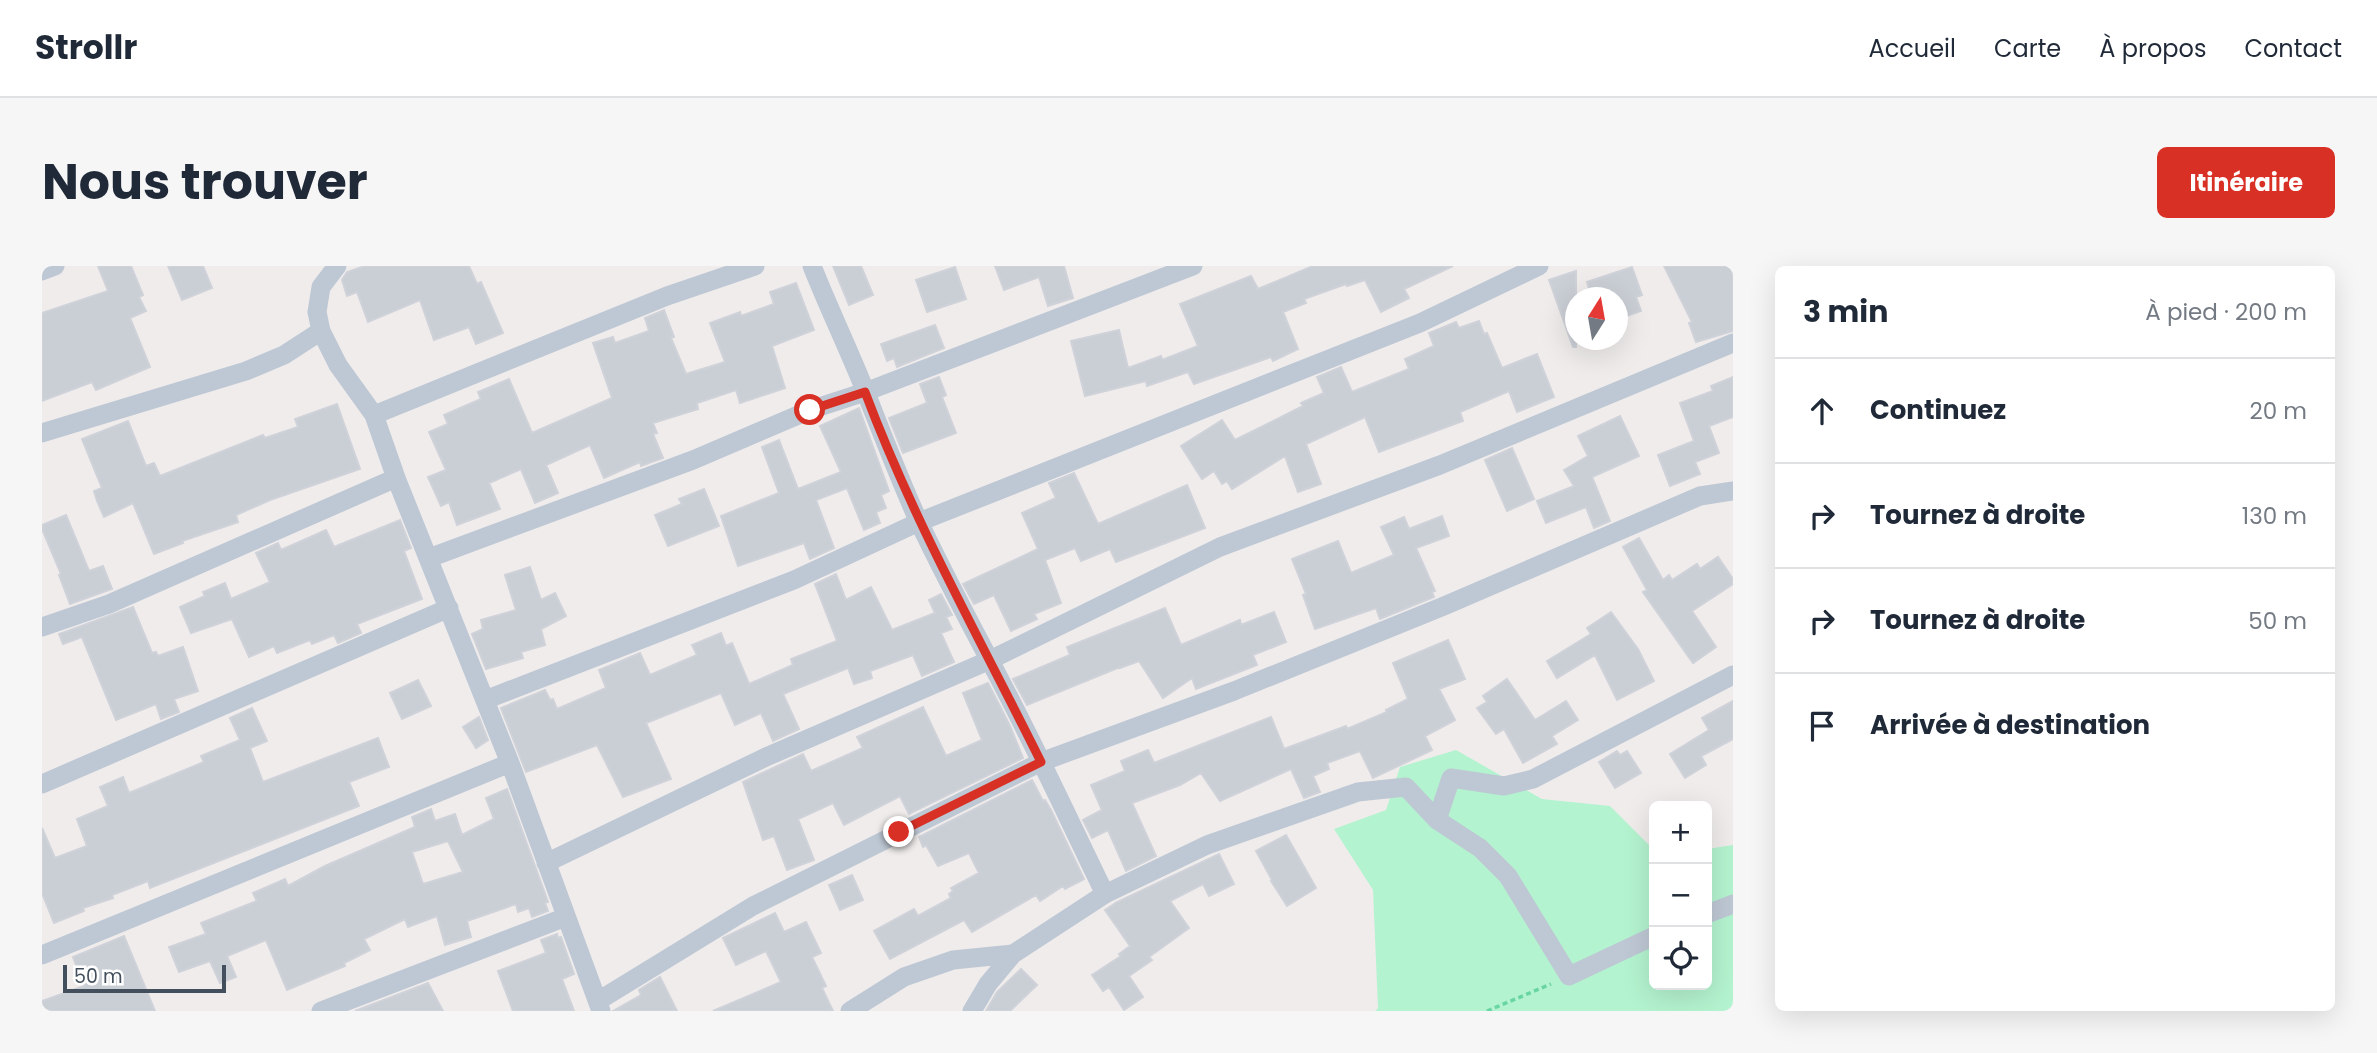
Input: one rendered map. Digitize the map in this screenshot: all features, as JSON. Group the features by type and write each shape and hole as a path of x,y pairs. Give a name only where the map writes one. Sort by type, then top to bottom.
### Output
{"street":[{"path":"42,271 55,266"},
{"path":"337,266 321,287 317,312 321,331 338,365 374,415 396,478 510,763 600,1006 753,905 1041,762 1296,666 1700,496 1733,491"},
{"path":"374,415 667,296 755,266"},
{"path":"812,266 919,522 1105,894"},
{"path":"429,558 680,465 810,410 865,392 1194,266"},
{"path":"485,700 794,580 919,522 1420,323 1539,266"},
{"path":"42,433 246,371 284,355 321,331"},
{"path":"546,863 766,757 990,660 1220,547 1440,465 1733,343"},
{"path":"42,627 109,604 396,478"},
{"path":"42,784 449,608"},
{"path":"1437,820 1451,778 1504,786 1533,779 1733,675"},
{"path":"42,955 510,763"},
{"path":"972,1011 988,984 1013,954 1105,894 1207,845 1358,792 1406,787 1437,820 1480,848 1508,876 1569,976 1649,938"},
{"path":"1712,912 1733,904"},
{"path":"321,1011 566,917"},
{"path":"850,1011 904,977 953,960 1013,954"}],"path":[{"path":"1487,1011 1569,976"}],"green space":[{"path":"1456,750 1542,799 1610,806 1649,845 1649,990 1712,990 1712,848 1733,845 1733,1011 1375,1011 1378,1008 1373,890 1334,829 1386,810 1400,767"}],"building":[{"path":"98,266 131,266 143,295 139,297 146,311 130,318 150,367 96,390 92,382 42,401 42,313 108,291"},
{"path":"168,266 203,266 212,288 182,300"},
{"path":"365,266 469,266 477,284 481,282 503,333 476,344 469,327 434,340 420,300 368,322 357,292 347,296 342,280 347,272"},
{"path":"833,266 861,266 873,295 849,305"},
{"path":"995,266 1064,266 1073,298 1048,306 1039,277 1004,290"},
{"path":"1313,266 1453,266 1404,289 1409,298 1381,312 1365,280 1304,299 1306,303 1283,312 1298,349 1273,361 1271,357 1194,384 1188,372 1147,386 1146,381 1085,396 1071,341 1119,330 1128,368 1161,356 1162,360 1198,346 1180,304 1251,276 1258,289"},
{"path":"1664,266 1733,266 1733,331 1696,342 1689,323 1692,322"},
{"path":"955,267 966,299 927,312 916,280"},
{"path":"1632,267 1642,295 1636,297 1641,311 1628,316 1628,287 1589,287 1587,282"},
{"path":"1576,271 1576,287 1565,287 1565,325 1549,280"},
{"path":"796,283 814,330 772,346 785,388 740,403 736,390 697,403 698,409 653,423 657,433 653,434 663,458 641,466 640,462 604,478 590,445 546,465 558,493 535,503 521,469 489,483 500,509 457,525 449,502 441,506 428,477 446,470 429,432 448,424 444,415 481,399 478,392 509,379 532,433 612,398 593,343 613,337 615,343 649,331 645,318 664,310 674,337 671,338 686,374 725,362 710,323 740,312 741,316 774,304 770,292"},
{"path":"1479,321 1502,368 1537,354 1554,397 1517,412 1509,391 1460,412 1463,421 1379,452 1365,417 1306,444 1321,484 1298,492 1285,456 1232,489 1227,481 1222,484 1214,471 1202,479 1181,446 1222,420 1235,440 1324,393 1317,377 1341,367 1352,392 1409,369 1405,359 1434,346 1429,333 1456,322 1459,328"},
{"path":"935,325 944,348 897,367 894,358 887,361 881,344"},
{"path":"939,377 946,395 942,397 956,433 903,453 889,418 927,403 920,384"},
{"path":"1733,377 1733,417 1709,426 1719,453 1695,462 1700,474 1670,486 1658,455 1694,441 1680,403 1713,391 1711,386"},
{"path":"337,404 360,469 270,500 236,515 238,522 182,541 183,543 154,554 133,503 104,517 94,491 102,488 82,439 128,421 146,466 154,463 160,476 263,435 265,438 298,427 295,419"},
{"path":"859,408 889,491 881,495 886,508 876,512 880,523 864,530 847,488 816,500 834,548 810,559 804,543 738,566 721,516 779,493 762,447 779,440 798,489 841,472 820,426"},
{"path":"1620,416 1639,456 1592,477 1610,521 1594,528 1586,507 1546,523 1537,501 1574,486 1564,470 1588,456 1578,436"},
{"path":"1512,448 1534,499 1507,511 1485,460"},
{"path":"1074,473 1098,524 1187,485 1205,528 1116,562 1110,549 1081,561 1075,548 1045,560 1061,603 1034,614 1037,619 1011,631 994,595 974,604 963,584 1038,549 1022,513 1056,498 1049,483"},
{"path":"704,489 719,526 668,546 655,515 682,504 679,499"},
{"path":"66,515 89,571 103,566 112,589 70,604 42,529 42,525"},
{"path":"1442,516 1449,536 1416,548 1435,591 1432,592 1434,597 1380,619 1376,608 1315,629 1303,595 1306,594 1292,559 1338,541 1351,573 1394,555 1381,527 1404,517 1409,529"},
{"path":"400,520 411,548 404,551 422,599 357,624 361,633 338,643 334,635 312,644 310,640 277,653 274,646 249,657 232,619 191,633 180,607 205,596 203,592 225,583 231,599 270,582 256,553 278,543 281,550 326,530 334,547"},
{"path":"1639,538 1663,580 1669,575 1672,580 1697,564 1700,569 1718,557 1733,579 1733,584 1692,611 1716,647 1693,663 1643,592 1647,590 1623,547"},
{"path":"530,567 541,600 555,593 566,616 541,629 545,645 521,652 523,658 486,669 472,634 483,629 481,620 516,610 505,575"},
{"path":"836,574 846,600 871,587 892,630 935,613 929,600 941,594 952,615 946,617 952,629 941,633 954,662 922,676 913,655 870,671 872,678 854,684 848,668 783,694 799,729 773,741 761,713 735,725 721,693 646,723 671,779 623,797 597,745 526,772 501,708 545,690 557,709 606,688 599,670 640,653 650,675 697,655 692,645 721,633 726,646 732,643 749,684 793,665 791,659 837,641 815,584"},
{"path":"133,607 152,653 156,652 158,656 183,647 198,691 174,699 179,712 161,719 156,704 116,720 82,637 63,644 59,634"},
{"path":"1165,608 1181,645 1240,620 1241,625 1274,612 1286,642 1253,655 1257,665 1196,689 1192,678 1163,698 1139,661 1027,705 1013,679 1070,655 1067,647"},
{"path":"1611,612 1638,649 1654,681 1617,700 1595,655 1557,678 1547,661 1591,634 1587,628"},
{"path":"1448,640 1465,679 1439,689 1455,720 1425,736 1432,750 1373,778 1360,751 1327,763 1329,769 1313,776 1320,792 1304,798 1291,769 1220,801 1201,773 1180,785 1132,803 1156,856 1126,871 1108,830 1092,838 1083,820 1102,810 1091,785 1125,771 1121,761 1148,750 1154,763 1271,717 1284,749 1346,726 1347,729 1387,712 1386,710 1408,699 1393,663"},
{"path":"1507,679 1535,720 1566,701 1578,720 1552,736 1557,744 1523,763 1504,729 1496,734 1477,708 1487,702 1483,696"},
{"path":"418,680 431,706 402,719 390,693"},
{"path":"988,683 1023,758 909,814 900,796 844,825 833,803 798,819 814,860 787,870 774,836 763,840 743,782 803,754 811,771 863,748 857,737 923,707 946,756 982,740 963,693"},
{"path":"1733,701 1733,739 1701,756 1706,765 1685,778 1670,754 1709,730 1702,718"},
{"path":"252,708 267,741 250,748 263,782 378,738 389,767 349,782 359,806 150,888 148,881 54,923 42,893 42,828 55,858 87,846 77,819 108,806 100,787 123,777 129,793 204,762 201,756 240,740 230,718"},
{"path":"479,717 488,740 476,748 463,727"},
{"path":"1617,751 1620,755 1627,751 1641,773 1615,788 1599,762"},
{"path":"1032,780 1051,810 1084,879 1065,889 1063,886 1040,901 1036,895 972,932 964,920 890,959 874,931 914,909 918,916 951,898 951,888 979,873 969,853 938,866 926,845 923,847 919,837"},
{"path":"507,789 548,902 545,903 548,911 532,917 529,908 518,912 516,904 467,921 471,937 445,945 437,916 408,927 405,919 364,939 370,950 344,963 345,966 287,990 266,940 227,956 236,977 220,983 210,961 179,972 169,947 206,934 201,923 257,901 253,893 285,879 288,886 325,866 415,827 412,817 431,809 435,821 455,814 462,835 494,819 486,798","holes":["448,841 463,872 423,884 412,852"]},
{"path":"1286,835 1316,888 1287,906 1256,851"},
{"path":"1219,854 1234,884 1209,896 1203,884 1170,901 1189,928 1149,957 1152,960 1129,976 1143,997 1124,1010 1109,987 1103,991 1092,975 1121,956 1119,954 1130,946 1105,910"},
{"path":"852,875 863,900 840,910 829,885"},
{"path":"775,913 784,932 806,922 821,953 812,957 826,986 822,988 833,1011 713,1011 781,982 766,951 736,965 723,938"},
{"path":"557,934 558,938 561,937 574,974 562,979 574,1011 513,1011 498,971 546,953 541,940"},
{"path":"124,936 155,1011 42,1011 42,1001 84,986 73,957"},
{"path":"1021,969 1037,985 1010,1011 986,1011 997,992"},
{"path":"660,977 677,1011 613,1011 641,995 639,990"},
{"path":"428,983 443,1011 355,1011"}],"route":[{"path":"810,410 865,392 919,522 972,631 990,660 1041,762 899,832"}]}
